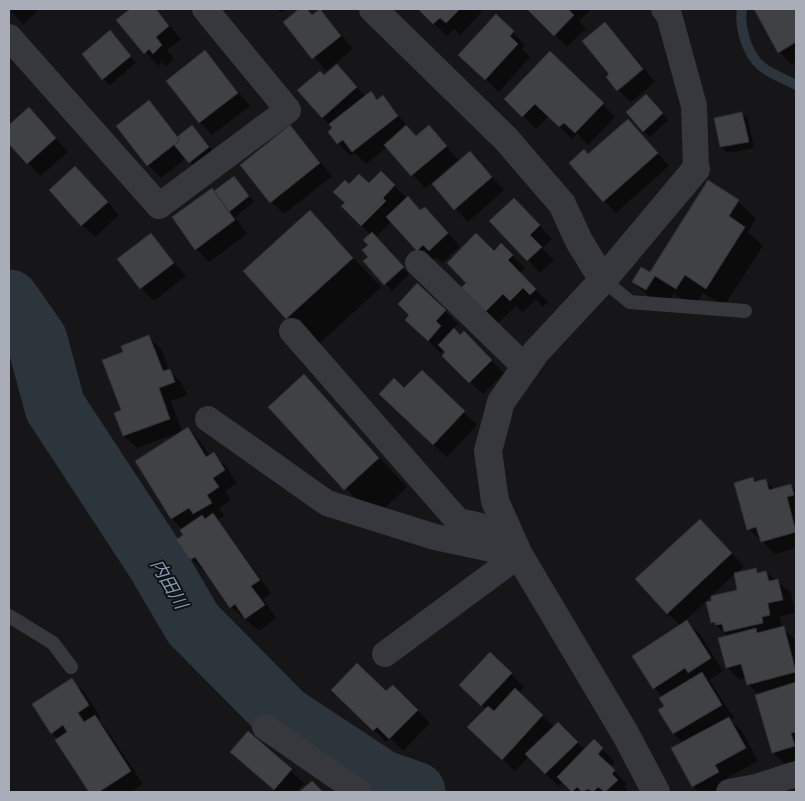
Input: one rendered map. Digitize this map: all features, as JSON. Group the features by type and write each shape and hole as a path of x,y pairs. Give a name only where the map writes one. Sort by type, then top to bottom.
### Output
{"street":[{"path":"9,37 159,206 288,110 205,9"},
{"path":"373,9 507,140 562,204 579,241 603,280"},
{"path":"656,792 626,735 514,544 495,501 488,451 501,402 536,352 603,280 696,169 694,106 669,15 664,9"},
{"path":"418,263 526,368"},
{"path":"292,331 458,521 514,544"},
{"path":"208,419 327,503 435,537 514,544"},
{"path":"385,654 514,544"},
{"path":"265,727 359,792"},
{"path":"729,792 796,774"}],"lane":[{"path":"603,280 630,302 746,311"},
{"path":"9,616 53,643 71,667"}],"building":[{"path":"130,9 156,9 169,26 156,37 162,45 153,54 149,49 144,54 116,20"},
{"path":"299,9 307,9 312,15 320,9 341,36 312,59 283,22"},
{"path":"418,9 460,9 446,23 440,18 433,24"},
{"path":"527,9 568,9 574,15 554,36"},
{"path":"754,9 796,9 796,42 778,53"},
{"path":"496,14 514,31 510,36 518,44 485,80 458,55"},
{"path":"605,22 643,69 617,91 606,77 609,74 582,41"},
{"path":"110,30 131,56 102,80 82,54"},
{"path":"205,50 238,93 199,123 166,81"},
{"path":"550,51 604,103 575,133 564,123 559,127 535,104 522,117 504,99"},
{"path":"337,64 357,87 322,118 297,90 320,71 324,75"},
{"path":"371,91 377,100 383,95 398,116 352,152 343,140 337,144 328,132 332,128 329,124"},
{"path":"646,94 663,113 643,132 626,112"},
{"path":"149,100 180,140 147,166 116,126"},
{"path":"29,107 56,138 27,164 9,144 9,125"},
{"path":"742,112 749,142 720,147 714,118"},
{"path":"628,119 658,153 603,202 569,163 584,149 588,154"},
{"path":"192,125 209,147 189,163 174,145 180,140 177,137"},
{"path":"290,125 320,163 270,203 240,165"},
{"path":"406,125 416,136 429,125 447,146 411,176 384,145"},
{"path":"470,151 492,177 454,210 432,184"},
{"path":"75,166 108,202 81,226 49,190"},
{"path":"381,171 395,185 383,198 386,201 361,226 341,206 345,203 333,192 345,180 349,184 359,174 369,183"},
{"path":"234,176 249,196 229,212 214,191"},
{"path":"708,180 739,200 729,216 745,227 706,289 685,275 676,289 655,276 646,290 632,282 641,267 650,272"},
{"path":"212,188 235,220 195,250 172,217"},
{"path":"408,196 420,210 425,207 448,233 429,251 423,245 417,251 386,217"},
{"path":"514,198 540,225 530,235 542,247 527,261 489,221"},
{"path":"310,210 353,258 286,319 243,271"},
{"path":"372,232 404,267 384,285 363,261 368,257 362,250 368,245 363,240"},
{"path":"151,233 174,263 140,289 117,259"},
{"path":"476,233 494,251 501,243 513,255 508,260 536,289 530,295 523,288 510,301 503,294 485,312 461,288 466,283 447,263"},
{"path":"417,283 446,310 436,321 441,326 428,341 405,320 409,315 398,304"},
{"path":"454,328 460,335 464,331 492,360 469,383 442,356 445,352 438,345"},
{"path":"149,335 163,371 170,369 175,382 159,388 170,419 123,436 114,413 121,410 102,360 123,352 121,346"},
{"path":"422,370 465,411 433,445 379,394 394,378 404,388"},
{"path":"304,374 379,458 344,490 268,407"},
{"path":"188,427 206,457 214,452 225,470 213,478 219,487 207,495 212,503 193,514 189,508 171,519 135,461"},
{"path":"753,477 754,482 766,479 769,490 791,484 794,495 787,497 796,532 761,542 756,527 747,530 734,483"},
{"path":"213,513 260,580 251,586 265,605 245,619 235,604 230,608 195,557 190,560 176,540 183,535 180,530 202,515 205,519"},
{"path":"700,519 732,553 667,614 635,579"},
{"path":"756,568 757,573 766,571 769,581 778,579 783,600 768,603 770,615 762,617 763,623 724,632 722,624 715,625 715,622 711,623 706,602 711,601 711,596 737,590 734,573"},
{"path":"687,620 711,658 688,673 685,668 653,689 632,656"},
{"path":"784,626 796,672 747,685 741,664 726,668 718,638 756,628 757,633"},
{"path":"490,652 512,673 481,706 459,685"},
{"path":"357,663 386,691 393,685 418,710 389,739 377,727 373,731 331,690"},
{"path":"702,672 722,705 673,734 658,710 664,706 659,698"},
{"path":"72,678 89,705 78,713 84,722 95,715 131,771 99,792 89,792 55,740 67,732 63,725 51,734 32,704"},
{"path":"796,682 796,732 791,733 795,746 772,753 755,695"},
{"path":"515,688 543,715 502,760 467,727 488,706 494,711"},
{"path":"729,717 746,748 715,765 719,772 692,787 671,748"},
{"path":"558,722 578,742 545,774 525,754"},
{"path":"248,731 292,769 274,790 230,752"},
{"path":"594,739 603,748 598,754 615,770 612,774 618,780 605,792 598,787 593,792 588,789 582,792 577,787 572,792 557,777"},
{"path":"312,781 323,792 299,792"}],"waterway":[{"path":"742,9 741,16 745,40 756,61 769,72 796,85"},
{"name":"内田川","path":"9,300 37,340 55,407 156,561 193,624 284,716 381,780 415,792"}]}
